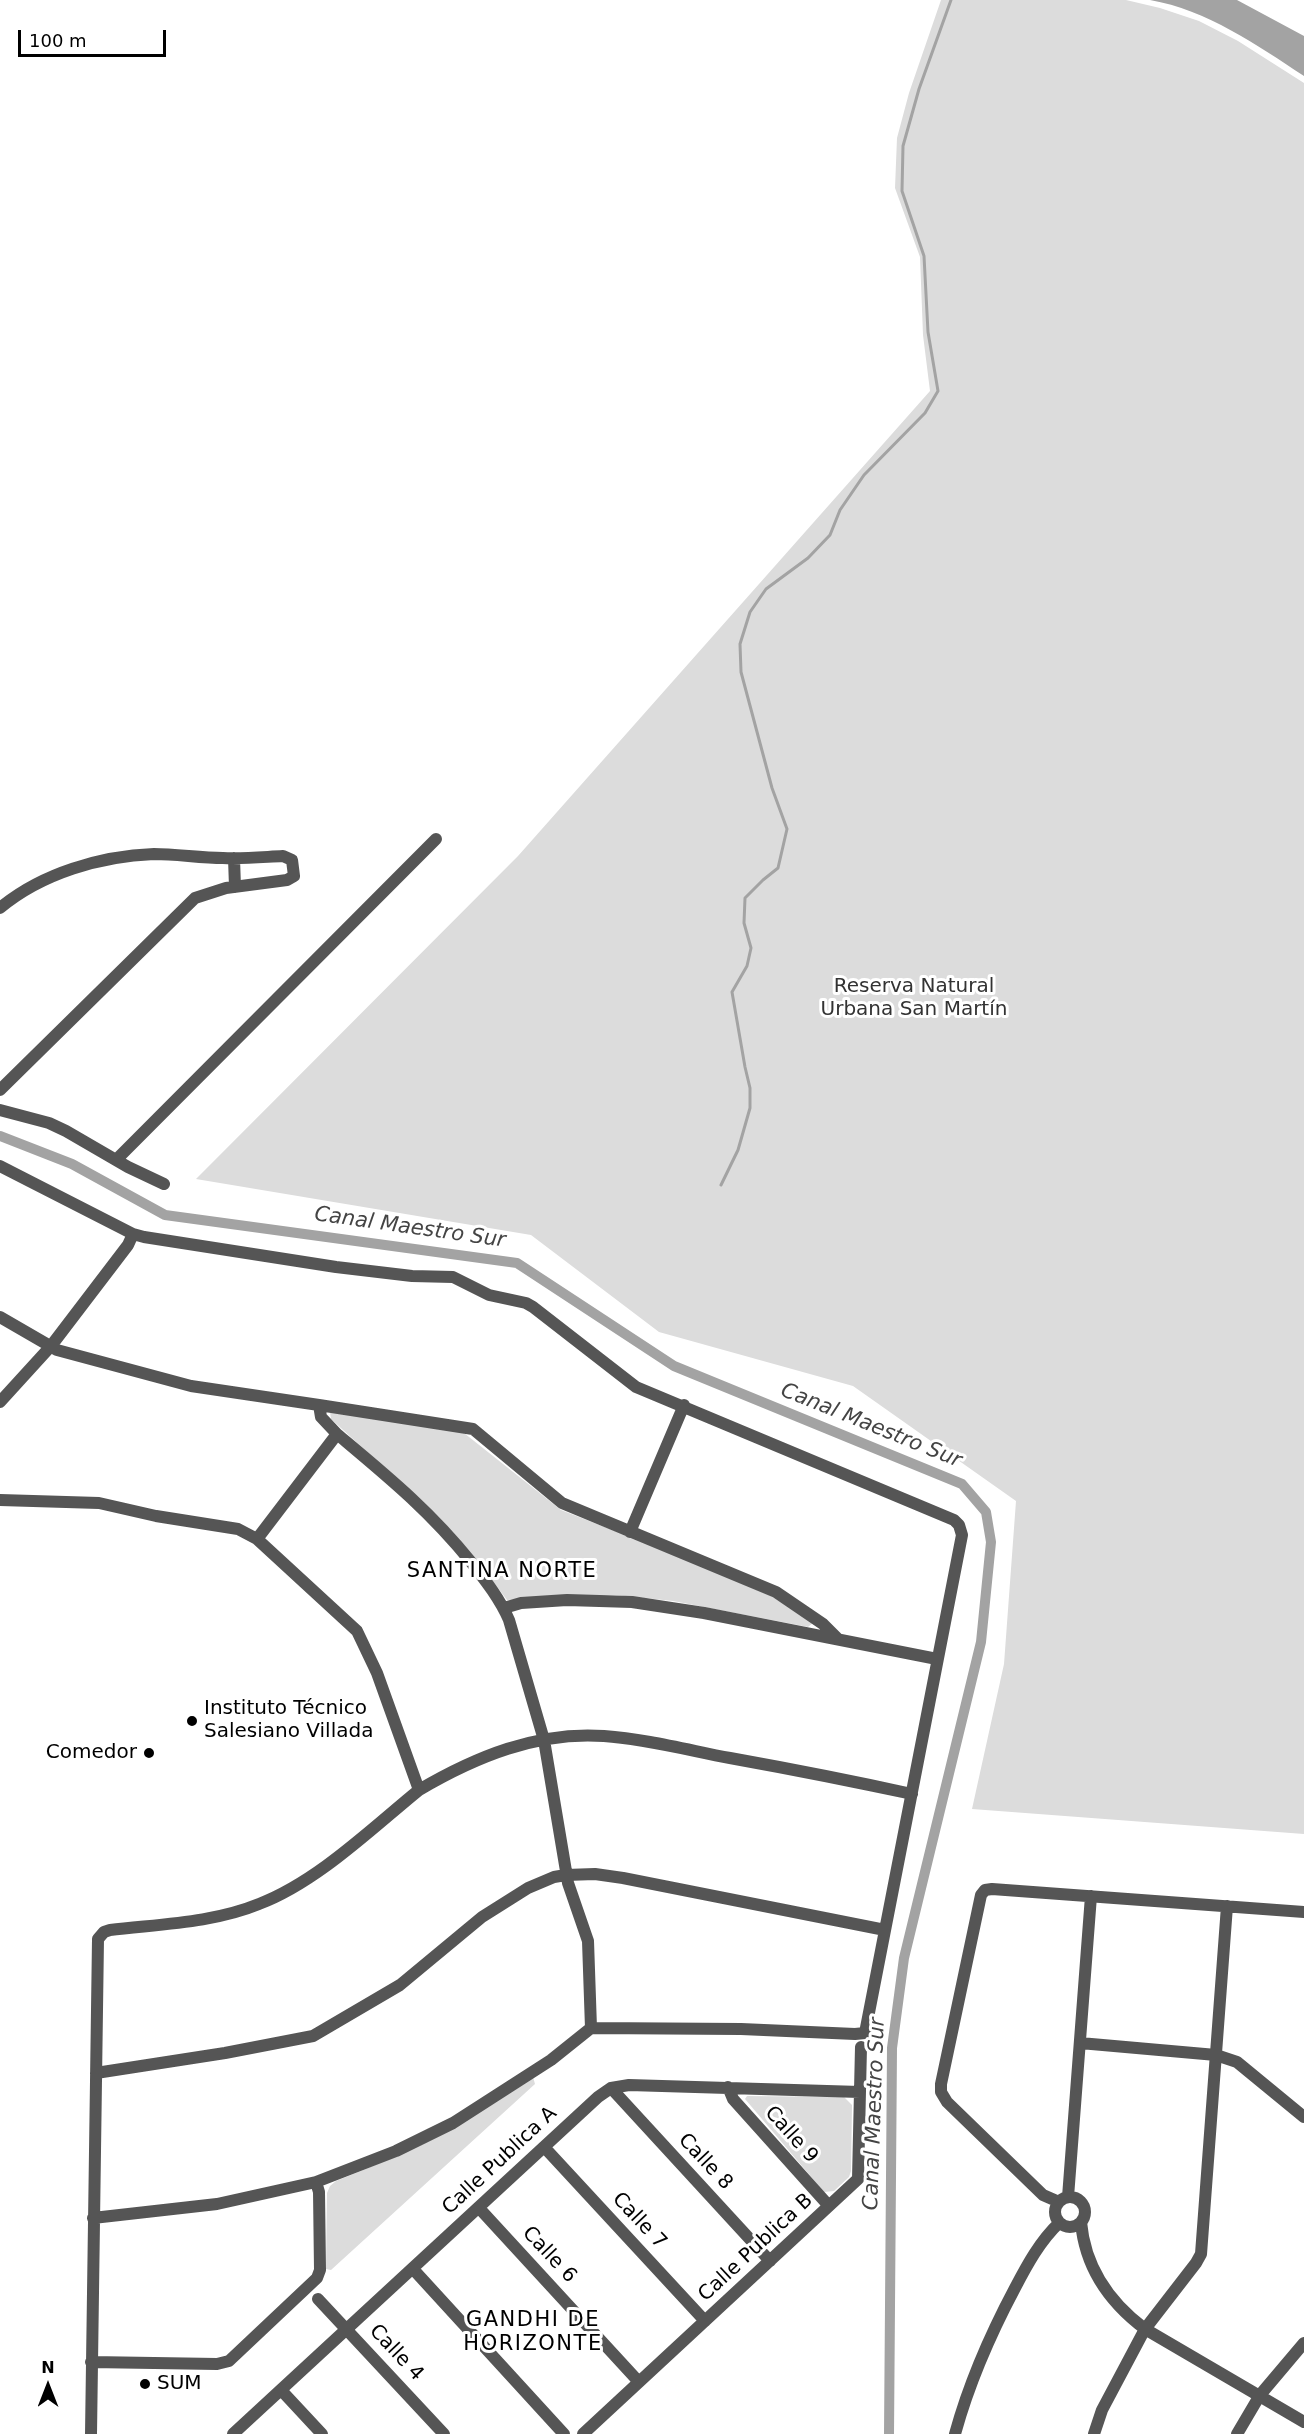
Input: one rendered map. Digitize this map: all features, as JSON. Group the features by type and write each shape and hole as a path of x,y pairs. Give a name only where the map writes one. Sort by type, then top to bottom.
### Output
{"street":[{"path":"116,1160 436,839"},
{"path":"0,908 45,881 72,869 115,858 153,854 234,858 283,856 292,860 294,870 294,876 287,880 202,894 184,907 0,1090"},
{"path":"234,858 235,887"},
{"path":"0,1110 49,1123 164,1184"},
{"path":"0,1166 133,1234 336,1267 412,1276 449,1276 489,1295 526,1303 631,1384 954,1520 959,1525 962,1535 867,2030 862,2034 741,2029 591,2028 542,2067 453,2123 396,2151 316,2182 217,2204 93,2218"},
{"path":"0,1402 51,1347 128,1245 133,1234"},
{"path":"0,1317 51,1347 191,1386 470,1428 555,1498 630,1532 776,1592 823,1624 838,1639"},
{"path":"319,1405 321,1417 337,1434 424,1509 470,1561 504,1608 544,1740 566,1875 588,1941 591,2028"},
{"path":"630,1532 684,1405"},
{"path":"257,1539 337,1434"},
{"path":"0,1500 105,1504 156,1516 238,1529 257,1539 357,1631 377,1673 419,1790"},
{"path":"504,1608 521,1603 584,1600 632,1602 937,1659"},
{"path":"90,2434 97,1945 104,1932 212,1917 257,1905 279,1896 312,1876 419,1790 480,1757 544,1740 582,1736 620,1737 840,1778 912,1794"},
{"path":"96,2073 225,2053 313,2036 400,1985 482,1917 507,1900 539,1882 566,1875 595,1874 623,1878 885,1930"},
{"path":"1304,1912 985,1890 981,1895 941,2084 941,2092 947,2102 1042,2195 1064,2200 1078,2200 1082,2203 1085,2213 1081,2222 1088,2257 1099,2281 1125,2313 1145,2329 1304,2422"},
{"path":"1081,2222 1068,2227 1059,2223 1055,2215 1064,2200 1080,2043 1091,1896"},
{"path":"1094,2434 1102,2410 1145,2329 1201,2254 1227,1906"},
{"path":"1080,2043 1216,2055 1237,2062 1304,2118"},
{"name":"Calle Publica B","path":"582,2434 854,2184 859,2176 861,2047"},
{"path":"611,2088 629,2085 860,2092"},
{"name":"Calle 9","path":"728,2087 733,2099 829,2206"},
{"name":"Calle Publica A","path":"233,2434 545,2148 597,2097 611,2088"},
{"name":"Calle 8","path":"611,2088 770,2261"},
{"name":"Calle 7","path":"545,2148 705,2321"},
{"path":"92,2362 217,2364 229,2361 317,2278 320,2270 320,2192 316,2182"},
{"name":"Calle 6","path":"479,2208 639,2382"},
{"path":"955,2434 964,2402 996,2325 1029,2263 1045,2238 1059,2223"},
{"path":"413,2269 564,2434"},
{"name":"Calle 4","path":"318,2299 444,2434"},
{"path":"1237,2434 1260,2396 1304,2343"},
{"path":"281,2390 322,2434"}],"green space":[{"name":"Reserva Natural Urbana San Martín","path":"941,0 1126,0 1199,21 1238,41 1304,83 1304,1834 972,1809 1004,1664 1016,1501 853,1386 659,1332 531,1235 196,1179 518,856 930,391 923,335 920,257 895,188 897,138 909,93"},
{"path":"330,1412 464,1433 561,1510 661,1549 771,1596 814,1622 808,1627 673,1601 616,1595 507,1600 480,1564 431,1510 331,1419"},
{"path":"533,2077 535,2084 331,2270 326,2269 327,2193 330,2186 336,2181 438,2135 486,2108"},
{"path":"747,2096 844,2097 852,2105 849,2177 834,2191 824,2192 745,2099"}],"shaded area":[{"path":"1150,0 1237,0 1304,36 1304,76 1250,41 1211,20"}],"waterway":[{"path":"721,1185 738,1150 750,1108 750,1088 732,992 747,966 751,948 744,923 745,898 778,868 787,829 772,788 741,672 740,644 750,612 766,589 808,558 830,535 840,510 864,475 925,413 938,391 928,332 924,256 902,191 903,146 919,89 951,0"},
{"name":"Canal Maestro Sur","path":"0,1136 72,1164 165,1215 517,1263 674,1366 962,1484 986,1512 991,1542 981,1642 904,1958 892,2048 889,2434"}],"place":[{"name":"Instituto Técnico Salesiano Villada","path":"192,1721"},
{"name":"Comedor","path":"149,1753"},
{"name":"SUM","path":"145,2384"}],"district":[{"name":"SANTINA NORTE","path":"502,1572"},
{"name":"GANDHI DE HORIZONTE","path":"533,2333"}]}
